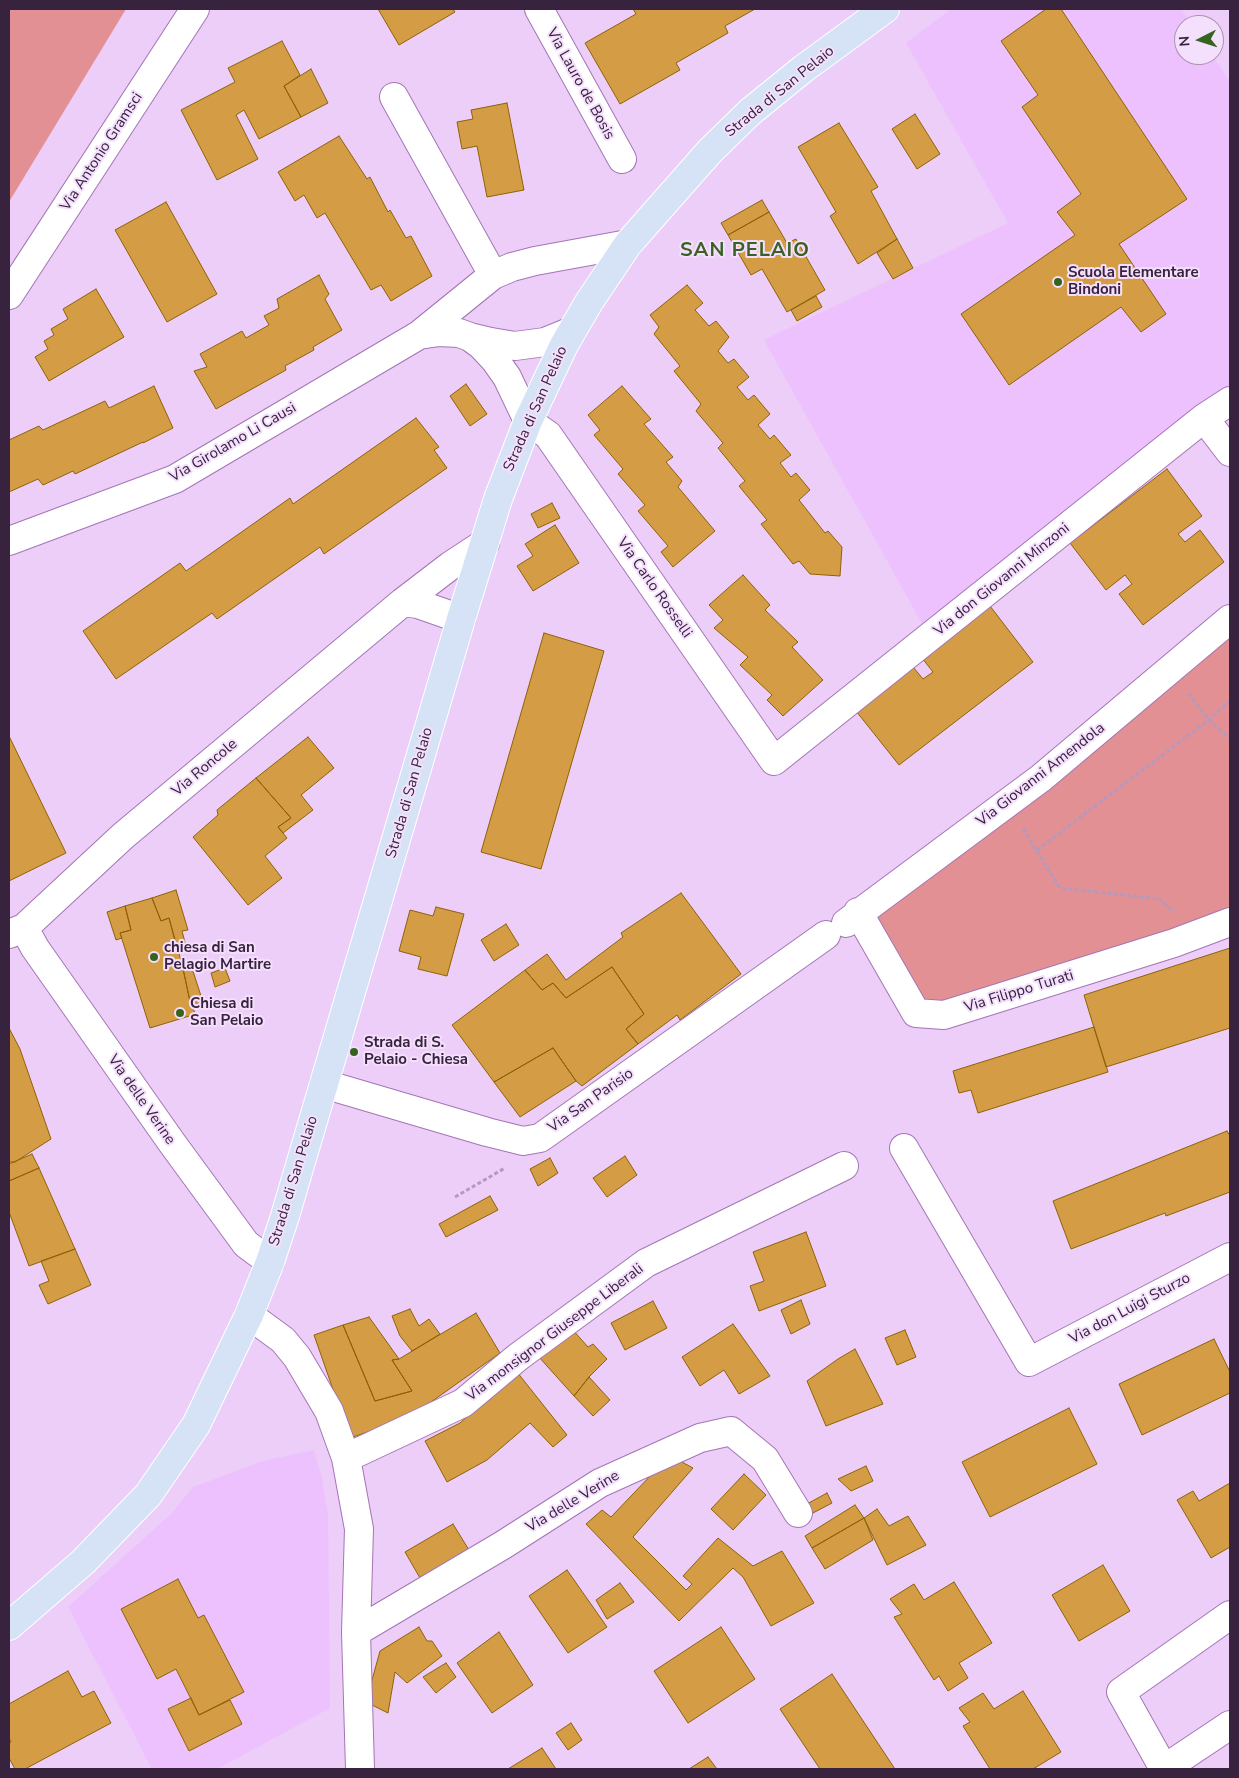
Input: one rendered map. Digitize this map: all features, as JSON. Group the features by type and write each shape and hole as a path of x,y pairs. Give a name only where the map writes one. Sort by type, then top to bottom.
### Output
{"main road":[{"name":"Strada di San Pelaio","path":"9,1626 83,1562 148,1495 196,1424 249,1315 270,1262 285,1216 461,618 498,499 528,421 572,330 628,244 710,151 750,112 885,9"}],"street":[{"name":"Via Antonio Gramsci","path":"9,295 195,9"},
{"name":"Via Lauro de Bosis","path":"539,9 622,159"},
{"path":"394,97 493,275"},
{"name":"Via Girolamo Li Causi","path":"9,541 175,479 419,335 493,275 512,267 535,261 628,244"},
{"name":"Via Girolamo Li Causi","path":"419,335 439,332 459,333 491,342 515,346 545,342 572,330"},
{"path":"470,337 481,345 507,377 528,421"},
{"name":"Via don Giovanni Minzoni","path":"774,761 1204,418 1230,401"},
{"path":"1204,418 1230,452"},
{"name":"Via Carlo Rosselli","path":"528,421 548,435 774,761"},
{"name":"Via Roncole","path":"16,931 123,836 403,602 450,566 485,543"},
{"path":"403,602 418,604 461,618"},
{"name":"Via Giovanni Amendola","path":"843,923 1042,778 1230,619"},
{"name":"Via Filippo Turati","path":"843,923 916,1013 944,1015 1198,934 1230,922"},
{"name":"Via San Parisio","path":"524,1141 540,1138 843,923"},
{"name":"Via delle Verine","path":"16,931 35,948 172,1143 246,1244 270,1262"},
{"path":"324,1084 524,1141"},
{"name":"Via don Luigi Sturzo","path":"904,1148 1029,1362 1230,1257"},
{"name":"Via monsignor Giuseppe Liberali","path":"346,1458 463,1403 518,1357 646,1263 844,1166"},
{"path":"249,1315 283,1340 297,1357 329,1411 346,1458 359,1529 356,1632 360,1769"},
{"name":"Via delle Verine","path":"356,1632 503,1545 600,1482 700,1438 731,1431 765,1459 798,1513"},
{"path":"1230,1615 1121,1692 1164,1769 1199,1759 1230,1725"}],"path":[{"path":"1170,670 1209,720 1230,739"},
{"path":"1036,850 1209,720 1230,701"},
{"path":"1007,804 1060,888 1160,899 1198,934"},
{"path":"455,1198 504,1170 524,1141"}],"shaded area":[{"path":"9,9 126,9 9,202"},
{"name":"Scuola Elementare Bindoni","path":"951,9 1181,9 1185,15 1174,15 1174,65 1219,65 1230,82 1230,410 930,638 764,340 1008,223 906,43"},
{"path":"1230,619 1230,922 916,1013 858,912"},
{"path":"314,1450 322,1478 328,1516 330,1708 217,1769 152,1769 68,1607 173,1512 193,1487 263,1461"}],"building":[{"path":"378,9 453,9 455,12 399,45"},
{"path":"633,9 755,9 725,26 728,33 676,63 680,70 620,104 585,43 636,14"},
{"name":"Scuola Elementare Bindoni","path":"1046,9 1061,9 1187,199 1119,244 1166,314 1141,332 1121,307 1009,385 961,314 1075,235 1057,212 1081,194 1022,107 1038,95 1001,41"},
{"path":"282,41 300,75 284,86 301,117 259,139 244,110 236,115 258,159 217,180 181,110 235,82 228,68"},
{"path":"311,69 328,103 301,117 284,86"},
{"path":"507,103 524,190 487,197 477,146 462,149 457,122 473,119 471,110"},
{"path":"915,114 940,154 917,169 892,129"},
{"path":"839,123 878,187 871,191 897,239 858,264 830,216 836,212 798,147"},
{"path":"339,136 367,179 370,177 388,212 390,210 406,238 411,236 432,276 391,301 381,285 371,290 325,213 317,218 304,195 295,201 278,172"},
{"path":"762,200 769,212 728,235 721,223"},
{"path":"166,202 217,294 167,322 115,230"},
{"path":"769,212 787,243 796,239 825,290 787,312 762,269 751,275 728,235"},
{"path":"897,239 913,268 893,279 877,253"},
{"path":"319,275 329,294 325,299 342,330 313,347 314,350 285,366 286,370 216,409 194,371 207,367 200,354 242,331 246,338 269,325 264,316 279,308 277,299"},
{"path":"687,285 703,303 695,310 709,326 716,321 729,337 718,351 728,363 734,359 749,377 737,387 748,400 754,395 770,414 758,425 770,439 774,435 791,455 780,463 791,477 796,473 810,490 799,500 825,533 828,531 842,547 840,576 810,574 799,561 793,564 761,524 767,520 739,486 745,481 718,448 723,443 696,411 701,404 674,371 680,366 654,334 659,327 650,315"},
{"path":"96,289 124,337 49,381 35,357 48,349 44,341 54,335 51,329 68,319 63,309"},
{"path":"816,296 822,307 797,321 791,310"},
{"path":"466,384 487,414 470,426 450,396"},
{"path":"154,386 173,428 75,474 73,471 43,485 38,479 9,492 9,440 39,426 43,430 105,401 109,408"},
{"path":"622,386 651,419 644,424 673,457 666,462 682,481 678,487 715,531 673,567 661,552 668,546 638,511 645,505 618,474 623,469 594,435 600,430 588,415"},
{"path":"416,418 439,447 434,450 447,468 324,554 320,547 217,619 212,613 116,679 83,631 180,563 186,571 290,498 293,504"},
{"path":"1167,469 1202,516 1178,534 1185,542 1200,530 1224,562 1143,625 1119,594 1132,584 1125,575 1106,590 1070,543"},
{"path":"552,503 560,518 538,528 531,514"},
{"path":"555,525 579,563 533,591 517,566 533,556 525,544"},
{"path":"743,575 770,605 765,610 798,642 792,647 823,680 783,716 767,700 772,695 740,665 748,657 714,628 723,620 709,605"},
{"path":"990,606 1033,662 899,765 856,711 913,667 923,679 933,672 922,658"},
{"path":"544,633 604,651 541,869 481,852"},
{"path":"9,736 66,853 9,881"},
{"path":"308,737 334,768 301,795 313,810 283,833 278,827 291,818 256,778"},
{"path":"256,778 291,818 278,827 287,838 265,856 282,878 248,905 193,837 218,815 217,810"},
{"path":"176,890 188,930 182,931 186,946 177,949 169,918 161,921 152,898"},
{"path":"681,893 741,974 680,1020 677,1015 638,1044 626,1029 644,1014 612,967 566,998 553,983 542,990 525,970 547,954 566,980 623,937 621,933"},
{"name":"chiesa di San Pelagio Martire","path":"152,898 161,921 169,918 191,1006 196,1014 150,1028 120,933 131,930 125,906"},
{"path":"125,906 131,930 120,933 122,938 116,940 107,912"},
{"path":"436,907 464,914 447,976 418,969 421,957 399,951 410,910 433,916"},
{"path":"506,924 519,945 494,961 481,940"},
{"path":"1230,948 1230,1028 1106,1067 1084,995"},
{"path":"190,962 203,1002 191,1006 182,964"},
{"path":"612,967 644,1014 626,1029 638,1044 582,1086 576,1081 553,1048 494,1082 452,1025 525,970 542,990 553,983 566,998"},
{"path":"225,968 230,981 215,987 211,973"},
{"path":"1094,1027 1108,1072 978,1113 971,1090 959,1093 953,1071"},
{"path":"9,1028 20,1049 51,1139 15,1162 9,1162"},
{"path":"553,1048 576,1081 520,1117 494,1082"},
{"path":"1227,1131 1230,1136 1230,1192 1166,1216 1165,1213 1071,1249 1053,1201"},
{"path":"32,1154 39,1168 9,1181 9,1164"},
{"path":"625,1156 637,1175 607,1197 593,1178"},
{"path":"550,1158 558,1173 538,1186 530,1169"},
{"path":"39,1168 75,1249 29,1266 9,1212 9,1181"},
{"path":"490,1196 498,1210 446,1237 439,1224"},
{"path":"806,1232 826,1286 759,1311 750,1286 764,1281 753,1252"},
{"path":"75,1249 91,1285 48,1304 39,1285 49,1281 41,1261"},
{"path":"801,1300 810,1324 791,1334 781,1310"},
{"path":"653,1301 667,1328 625,1350 611,1323"},
{"path":"410,1309 419,1326 429,1319 440,1334 412,1351 400,1336 392,1316"},
{"path":"476,1313 500,1353 424,1407 426,1412 350,1438 314,1335 343,1325 375,1401 412,1391 392,1360 399,1359"},
{"path":"369,1317 399,1359 392,1360 412,1391 375,1401 343,1325"},
{"path":"733,1324 770,1376 739,1394 724,1370 700,1386 682,1357"},
{"path":"572,1329 588,1347 593,1344 607,1359 574,1396 538,1356"},
{"path":"905,1330 916,1357 897,1365 885,1338"},
{"path":"1214,1339 1230,1372 1230,1393 1142,1435 1119,1384"},
{"path":"855,1349 883,1404 826,1426 807,1381"},
{"path":"517,1372 567,1435 553,1447 530,1423 487,1460 447,1482 425,1441 460,1423"},
{"path":"589,1377 610,1400 593,1416 574,1396"},
{"path":"1069,1408 1097,1464 990,1517 962,1462"},
{"path":"680,1461 693,1468 633,1537 686,1590 692,1584 683,1576 718,1538 753,1566 782,1551 814,1603 771,1626 743,1577 733,1568 679,1621 586,1524 602,1510 611,1517 654,1472"},
{"path":"866,1466 873,1481 851,1491 838,1479"},
{"path":"744,1474 766,1495 733,1530 711,1509"},
{"path":"1230,1483 1230,1547 1211,1558 1177,1500 1193,1491 1199,1501"},
{"path":"827,1493 832,1503 811,1514 807,1504"},
{"path":"855,1505 864,1518 812,1548 805,1536"},
{"path":"877,1509 889,1526 908,1516 926,1545 887,1565 864,1518"},
{"path":"864,1518 873,1540 825,1569 812,1548"},
{"path":"453,1524 469,1550 420,1578 405,1552"},
{"path":"1103,1565 1130,1611 1079,1641 1052,1595"},
{"path":"567,1570 607,1627 568,1653 529,1596"},
{"path":"178,1579 198,1618 204,1615 244,1692 199,1715 176,1669 157,1679 121,1609"},
{"path":"954,1582 992,1643 959,1663 968,1678 948,1691 939,1676 934,1680 894,1617 902,1614 890,1599 914,1584 924,1600"},
{"path":"620,1583 634,1602 607,1619 596,1600"},
{"path":"419,1627 427,1641 432,1641 442,1656 407,1683 395,1672 388,1713 366,1702 380,1651"},
{"path":"721,1627 755,1679 688,1723 654,1671"},
{"path":"499,1632 533,1685 492,1713 457,1663"},
{"path":"446,1663 456,1677 436,1693 423,1677"},
{"path":"68,1671 82,1697 94,1691 111,1723 25,1769 15,1769 9,1758 9,1743 11,1742 9,1738 9,1704"},
{"path":"832,1674 895,1769 820,1769 780,1709"},
{"path":"1023,1691 1061,1752 1033,1769 990,1769 963,1726 970,1722 959,1708 983,1693 994,1709"},
{"path":"191,1698 199,1715 230,1700 242,1724 189,1751 168,1709"},
{"path":"571,1723 582,1740 568,1750 556,1733"},
{"path":"542,1748 556,1769 508,1769"},
{"path":"708,1757 717,1769 689,1769"}],"place":[{"name":"Scuola Elementare Bindoni","path":"1058,282"},
{"name":"chiesa di San Pelagio Martire","path":"154,957"},
{"name":"Chiesa di San Pelaio","path":"180,1013"},
{"name":"Strada di S. Pelaio - Chiesa","path":"354,1052"}],"district":[{"name":"SAN PELAIO","path":"745,251"}]}
